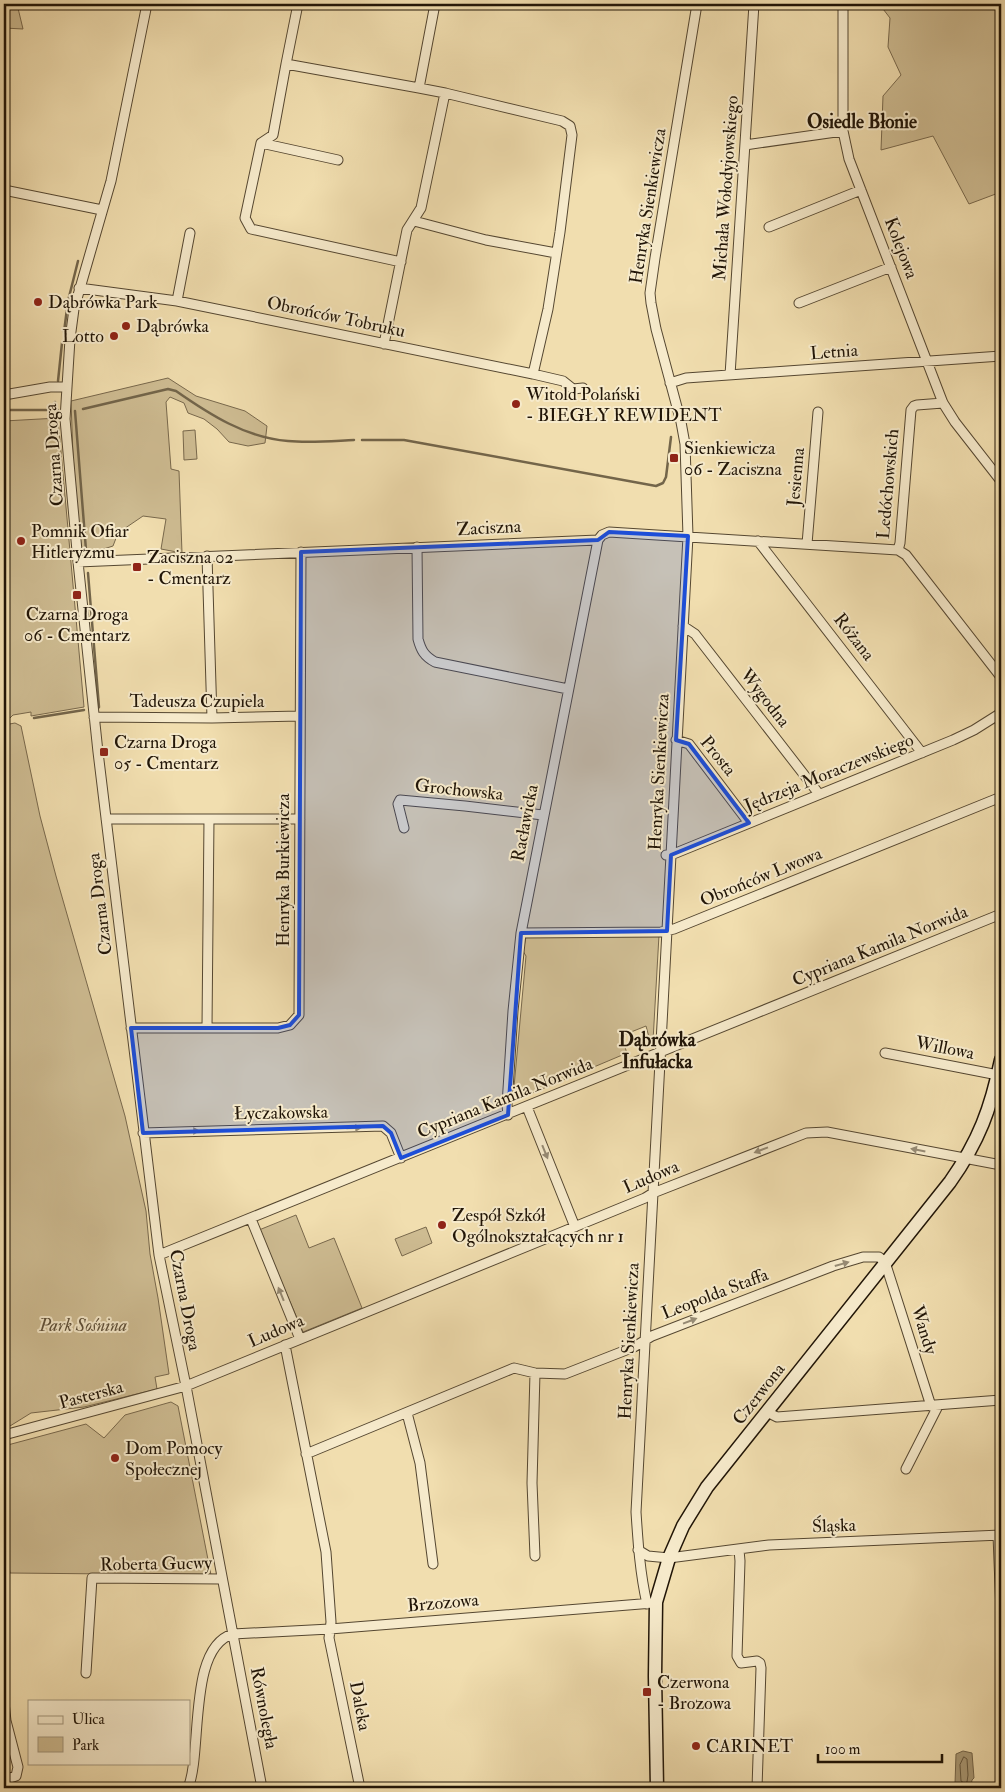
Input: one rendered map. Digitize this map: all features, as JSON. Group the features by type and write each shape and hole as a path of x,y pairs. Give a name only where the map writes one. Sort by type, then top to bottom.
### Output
{"main road":[{"name":"Czerwona","path":"657,1788 652,1603 668,1558 683,1526 703,1494 950,1182 966,1159 982,1129 992,1102 1001,1060"}],"street":[{"name":"Czarna Droga","path":"147,4 111,181 74,309 65,419 94,717 159,1255 186,1386 232,1634"},
{"path":"298,4 273,135 261,143 245,218 251,230 401,262"},
{"path":"419,88 436,4"},
{"name":"Henryka Sienkiewicza","path":"652,1603 643,1588 636,1512 667,931 668,855 688,536 685,444 682,422 652,316 650,293 697,4"},
{"name":"Michała Wołodyjowskiego","path":"730,375 754,4"},
{"name":"Kolejowa","path":"843,4 843,131 849,159 943,403 954,422 1001,481"},
{"path":"286,64 445,93 562,121 570,126 572,135 548,309 533,374"},
{"path":"384,344 407,230 421,208 445,93"},
{"path":"745,145 843,131"},
{"path":"261,143 338,160"},
{"path":"4,190 102,210"},
{"path":"769,227 861,190"},
{"path":"414,221 486,240 556,253"},
{"path":"177,301 190,233"},
{"path":"799,303 891,267"},
{"name":"Obrońców Tobruku","path":"79,288 177,301 533,374 563,381 573,389 584,388"},
{"name":"Letnia","path":"670,383 686,378 1001,356"},
{"path":"4,396 67,387"},
{"name":"Ledóchowskich","path":"943,403 917,405 911,410 898,550 906,555 1001,678"},
{"name":"Jesienna","path":"807,544 818,412"},
{"name":"Zaciszna","path":"78,562 598,540 602,535 610,532 898,550"},
{"name":"Racławicka","path":"508,1114 513,1011 521,933 598,540"},
{"name":"Różana","path":"758,541 922,753"},
{"path":"417,547 418,639 421,650 426,657 434,662 568,689"},
{"name":"Henryka Burkiewicza","path":"131,1028 278,1028 290,1025 298,1015 301,552"},
{"path":"207,556 212,718"},
{"name":"Wygodna","path":"683,626 695,634 819,794"},
{"name":"Jędrzeja Moraczewskiego","path":"668,855 922,753 974,730 1001,713"},
{"name":"Tadeusza Czupiela","path":"94,717 212,718 300,716"},
{"name":"Prosta","path":"676,740 689,744 749,823"},
{"name":"Obrońców Lwowa","path":"521,933 667,931 1001,797"},
{"name":"Grochowska","path":"404,828 398,804 400,800 543,815"},
{"path":"106,819 300,819"},
{"path":"207,1027 209,819"},
{"name":"Cypriana Kamila Norwida","path":"159,1255 1001,914"},
{"name":"Willowa","path":"885,1053 998,1075"},
{"path":"527,1107 575,1227"},
{"name":"Łyczakowska","path":"143,1132 383,1126 391,1133 401,1158"},
{"name":"Ludowa","path":"186,1386 575,1227 653,1193 806,1132 818,1131 1001,1167"},
{"path":"251,1219 300,1339"},
{"name":"Leopolda Staffa","path":"306,1454 514,1368 534,1374 564,1374 634,1347 652,1336 832,1266 863,1257 879,1257 885,1262"},
{"name":"Wandy","path":"885,1262 934,1406"},
{"name":"Daleka","path":"285,1345 326,1552 330,1638 360,1788"},
{"path":"534,1374 532,1483 535,1556"},
{"name":"Pasterska","path":"4,1435 186,1386"},
{"path":"767,1412 777,1417 1001,1400"},
{"path":"912,1447 934,1406"},
{"path":"906,1470 934,1406"},
{"path":"407,1413 420,1462 433,1564"},
{"path":"1000,1535 1001,1612"},
{"name":"Śląska","path":"668,1558 793,1544 1000,1535"},
{"path":"638,1550 648,1556 668,1558"},
{"path":"739,1550 737,1656 741,1663 757,1661 760,1663 761,1668 757,1788"},
{"name":"Roberta Gucwy","path":"86,1673 92,1578 222,1580"},
{"name":"Brzozowa","path":"232,1634 330,1629 652,1603"},
{"path":"188,1788 192,1774 198,1709 206,1663 212,1649 225,1636 232,1634"},
{"name":"Równoległa","path":"232,1634 262,1788"},
{"path":"4,1702 6,1721 18,1768 16,1776 4,1780"},
{"path":"190,1709 198,1709"}],"highlighted area":[{"path":"609,532 688,536 676,740 689,744 749,823 671,855 667,931 521,933 508,1115 401,1158 391,1133 383,1126 143,1133 131,1028 278,1028 290,1025 299,1015 301,552 598,540"}],"green space":[{"path":"4,4 17,4 23,29 4,28"},
{"path":"853,4 1001,4 1001,192 969,204 933,136 881,150 883,96 901,75 888,47 890,18 880,5"},
{"path":"168,378 196,396 245,411 267,426 265,443 248,446 229,442 204,419 188,413 184,403 170,397 166,402 171,469 179,471 182,553 161,549 166,519 143,516 118,533 113,546 94,552 81,551 73,456 71,401"},
{"path":"58,418 84,707 31,716 31,712 13,715 10,718 4,719 4,421"},
{"path":"195,430 197,459 184,460 183,431"},
{"name":"Park Sośnina","path":"15,723 21,726 40,816 56,876 125,1116 146,1211 150,1254 169,1374 155,1377 157,1389 84,1407 31,1413 4,1428 4,725"},
{"path":"659,935 653,1041 650,1041 646,1026 621,1036 627,1053 511,1102 510,1091 514,1087 526,956 523,951 526,937"},
{"path":"296,1215 309,1248 334,1238 362,1308 303,1332 259,1230"},
{"path":"426,1227 432,1243 402,1256 395,1239"},
{"path":"171,1402 178,1406 211,1575 10,1573 4,1535 4,1446 86,1424 104,1438 125,1415"}],"water":[{"path":"963,1751 972,1753 974,1778 971,1786 964,1788 955,1784 956,1754"}],"waterway":[{"path":"64,332 68,301 78,261"},
{"path":"58,381 62,343"},
{"path":"83,409 168,389 176,391 215,416 257,435 296,442 354,440"},
{"path":"55,402 55,410"},
{"path":"4,410 58,410"},
{"path":"75,411 86,550"},
{"path":"362,440 404,440 656,486 663,483 666,477 671,437"},
{"path":"88,573 98,708"},
{"path":"34,718 84,710"}],"place":[{"name":"Dąbrówka Park","path":"38,302"},
{"name":"Dąbrówka","path":"126,326"},
{"name":"Lotto","path":"114,336"},
{"name":"Witold Polański - BIEGŁY REWIDENT","path":"516,404"},
{"name":"Sienkiewicza 06 - Zaciszna","path":"674,458"},
{"name":"Pomnik Ofiar Hitleryzmu","path":"21,541"},
{"name":"Zaciszna 02 - Cmentarz","path":"137,567"},
{"name":"Czarna Droga 06 - Cmentarz","path":"77,595"},
{"name":"Czarna Droga 05 - Cmentarz","path":"104,752"},
{"name":"Zespół Szkół Ogólnokształcących nr 1","path":"442,1225"},
{"name":"Dom Pomocy Społecznej","path":"115,1458"},
{"name":"Czerwona - Brozowa","path":"647,1692"},
{"name":"CARINET","path":"696,1746"}],"district":[{"name":"Osiedle Błonie","path":"862,122"},
{"name":"Dąbrówka Infułacka","path":"657,1051"}]}
